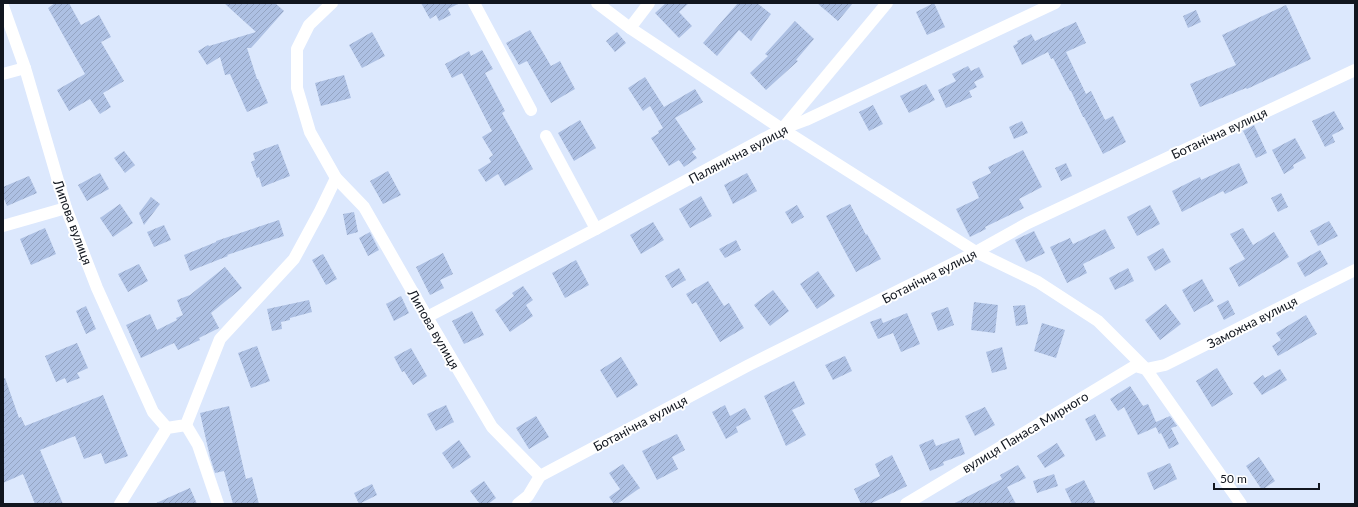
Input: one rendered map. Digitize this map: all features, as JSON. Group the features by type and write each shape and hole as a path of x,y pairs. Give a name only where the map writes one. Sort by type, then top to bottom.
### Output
{"street":[{"name":"Липова вулиця","path":"332,3 309,25 297,50 297,88 310,132 336,178 364,207 427,318 492,427 540,476"},
{"path":"474,3 531,110"},
{"path":"597,3 630,28 782,129 976,252 1038,282 1098,321 1146,369 1241,504"},
{"path":"630,28 649,3"},
{"path":"782,129 887,3"},
{"name":"Палянична вулиця","path":"427,318 782,129 806,120 1055,3"},
{"name":"Липова вулиця","path":"3,6 25,68 66,208 97,288 153,412 167,428"},
{"path":"3,74 25,68"},
{"name":"Ботанічна вулиця","path":"540,476 749,366 976,252 1028,224 1355,70"},
{"path":"546,136 596,229"},
{"path":"186,425 220,339 294,259 336,178"},
{"path":"3,226 66,208"},
{"name":"Заможна вулиця","path":"1146,369 1165,365 1355,270"},
{"name":"вулиця Панаса Мирного","path":"906,504 1134,366 1146,369"},
{"path":"120,504 167,428 186,425"},
{"path":"186,425 198,445 218,504"},
{"path":"518,504 528,496 540,476"}],"building":[{"path":"55,3 69,3 81,25 99,15 111,37 101,42 124,81 103,93 111,107 100,114 90,99 69,111 57,90 85,74 48,8"},
{"path":"224,3 275,3 284,11 251,48 247,48 257,79 268,103 247,112 230,74 225,75 220,57 207,65 198,51 208,45 209,46 256,32"},
{"path":"421,3 460,3 448,9 451,15 439,21 436,15 430,19"},
{"path":"666,3 689,3 679,12 692,26 679,38 655,13"},
{"path":"738,3 757,3 771,14 751,41 739,30 717,56 703,43"},
{"path":"817,3 853,3 838,21"},
{"path":"934,3 945,27 927,35 916,12"},
{"path":"1286,5 1311,59 1247,89 1246,88 1200,107 1190,84 1236,65 1222,35"},
{"path":"1196,10 1201,22 1188,28 1183,16"},
{"path":"795,21 814,39 796,60 798,61 766,90 750,73 768,56 765,54"},
{"path":"1076,22 1086,43 1066,52 1086,94 1091,91 1105,120 1113,116 1126,142 1103,154 1071,91 1053,58 1051,59 1048,52 1022,65 1013,46 1018,43 1017,41 1031,34 1035,41"},
{"path":"530,30 551,66 560,61 575,89 551,103 527,61 519,65 506,43"},
{"path":"372,32 385,56 362,68 349,45"},
{"path":"617,32 626,43 615,52 606,41"},
{"path":"482,50 493,69 485,73 505,111 502,113 533,169 505,186 498,174 486,182 478,170 491,162 489,158 493,155 482,137 492,131 462,73 452,78 445,64 469,51 471,56"},
{"path":"968,66 971,71 979,67 984,77 974,82 977,87 969,91 972,97 946,108 938,90 956,81 952,74"},
{"path":"344,75 351,98 321,106 315,83"},
{"path":"645,77 664,107 695,89 703,102 675,118 696,149 692,152 697,158 684,167 679,160 669,166 651,138 659,133 658,131 663,128 650,106 643,111 628,88"},
{"path":"926,84 935,100 909,113 900,96"},
{"path":"873,105 883,124 869,131 859,112"},
{"path":"1334,111 1344,129 1332,135 1335,142 1325,147 1312,121"},
{"path":"580,120 596,148 574,161 558,133"},
{"path":"1022,121 1028,133 1014,139 1009,127"},
{"path":"1254,125 1267,153 1256,158 1243,131"},
{"path":"1295,138 1306,158 1293,165 1294,168 1284,174 1272,150"},
{"path":"278,144 290,176 262,187 259,177 257,178 251,162 255,160 253,153"},
{"path":"1023,150 1042,187 1019,199 1024,208 985,227 986,229 970,237 956,209 979,198 972,182 991,173 988,167"},
{"path":"124,151 135,165 125,173 114,158"},
{"path":"1066,163 1072,176 1061,181 1055,168"},
{"path":"1239,163 1248,183 1225,194 1223,191 1182,212 1172,191 1200,177 1201,180"},
{"path":"388,171 401,195 383,204 370,181"},
{"path":"100,173 109,189 87,201 78,185"},
{"path":"747,173 757,191 733,204 724,185"},
{"path":"29,176 37,193 7,206 3,196 3,187"},
{"path":"1281,193 1288,207 1278,212 1271,198"},
{"path":"701,196 712,216 690,228 679,209"},
{"path":"151,197 160,204 144,225 139,213"},
{"path":"120,204 133,223 113,237 100,218"},
{"path":"850,204 866,235 867,234 881,259 856,272 826,216"},
{"path":"797,205 804,217 792,224 785,212"},
{"path":"1150,205 1160,224 1137,236 1127,217"},
{"path":"354,212 358,232 347,235 343,214"},
{"path":"279,220 284,236 227,255 228,256 190,271 184,255 216,241"},
{"path":"1329,221 1338,236 1318,246 1310,231"},
{"path":"653,222 664,240 641,254 630,235"},
{"path":"164,225 171,240 154,247 147,232"},
{"path":"45,228 56,254 31,265 20,239"},
{"path":"1243,228 1253,245 1274,232 1289,257 1239,287 1229,268 1245,259 1230,234"},
{"path":"1105,229 1115,248 1083,264 1087,273 1067,283 1050,247 1070,238 1073,244"},
{"path":"1034,231 1045,253 1026,262 1015,240"},
{"path":"370,232 379,250 368,256 359,238"},
{"path":"736,240 741,250 725,258 719,249"},
{"path":"1163,248 1171,262 1155,271 1147,257"},
{"path":"1320,250 1328,264 1305,277 1297,263"},
{"path":"443,253 453,274 440,280 444,288 430,295 416,267"},
{"path":"323,254 337,279 326,285 312,260"},
{"path":"576,260 589,285 565,298 552,273"},
{"path":"139,264 148,281 128,292 118,274"},
{"path":"225,267 242,288 211,313 219,328 199,338 200,340 178,350 174,343 141,358 126,325 150,314 157,330 177,320 176,318 183,315 177,300 190,295"},
{"path":"679,268 686,280 672,288 665,276"},
{"path":"1128,268 1134,281 1115,290 1109,278"},
{"path":"818,271 835,296 817,309 800,284"},
{"path":"1202,279 1214,301 1194,312 1182,290"},
{"path":"708,281 724,306 729,303 744,328 720,342 696,302 692,304 686,294"},
{"path":"523,286 533,300 526,305 533,316 510,332 495,310 514,296 512,293"},
{"path":"773,290 789,311 770,326 754,305"},
{"path":"401,296 409,313 394,321 386,304"},
{"path":"309,300 312,312 281,322 282,329 272,331 267,309"},
{"path":"1228,300 1235,314 1224,320 1217,306"},
{"path":"974,302 998,305 995,333 971,330"},
{"path":"1166,304 1181,324 1160,340 1145,320"},
{"path":"1025,305 1028,324 1016,326 1013,306"},
{"path":"86,306 96,329 86,334 76,311"},
{"path":"948,307 954,325 938,331 931,313"},
{"path":"472,311 484,335 464,344 452,321"},
{"path":"907,313 920,344 901,352 893,333 878,339 870,322 881,318 883,323"},
{"path":"1306,315 1317,334 1278,356 1272,346 1281,340 1276,333"},
{"path":"1042,323 1065,330 1056,358 1034,351"},
{"path":"77,343 88,368 77,373 80,378 67,383 65,378 56,382 45,356"},
{"path":"257,346 270,381 251,388 238,353"},
{"path":"1002,347 1007,369 992,373 986,352"},
{"path":"411,348 427,376 413,385 404,371 402,372 394,357"},
{"path":"845,356 852,371 833,380 825,365"},
{"path":"621,357 638,385 617,398 600,370"},
{"path":"1217,368 1233,394 1212,407 1196,381"},
{"path":"1280,369 1287,380 1262,395 1253,383 1263,375 1265,378"},
{"path":"3,378 5,378 19,418 21,417 25,426 103,395 128,456 105,464 101,453 84,459 75,436 40,450 63,504 35,504 23,474 3,483"},
{"path":"794,381 805,404 792,410 806,435 786,446 764,396"},
{"path":"1130,386 1143,406 1148,404 1156,422 1170,416 1177,426 1171,428 1179,444 1169,449 1161,433 1159,434 1156,427 1138,435 1124,407 1118,411 1110,399"},
{"path":"446,405 454,422 436,431 427,414"},
{"path":"725,405 730,416 745,408 751,419 736,427 738,432 726,439 712,412"},
{"path":"229,406 246,479 252,477 259,504 233,504 224,471 215,473 210,457 200,413"},
{"path":"985,407 995,425 975,436 965,416"},
{"path":"1095,414 1106,436 1096,441 1085,419"},
{"path":"536,416 549,437 529,449 516,428"},
{"path":"677,434 685,450 672,457 678,469 657,480 642,451"},
{"path":"959,438 965,454 943,462 944,465 930,471 919,445 933,439 936,446"},
{"path":"459,440 471,457 453,469 442,453"},
{"path":"1057,443 1065,456 1045,468 1037,456"},
{"path":"892,455 907,486 870,504 861,504 854,489 880,476 875,464"},
{"path":"1259,457 1275,481 1262,490 1246,466"},
{"path":"1170,463 1177,479 1154,490 1147,473"},
{"path":"623,464 640,488 617,504 614,504 609,497 620,489 609,473"},
{"path":"1018,465 1026,478 1007,487 1016,504 953,504 1002,479 1000,475"},
{"path":"1054,474 1058,486 1037,493 1033,481"},
{"path":"1084,480 1096,504 1072,504 1065,489"},
{"path":"484,481 496,498 488,504 480,504 470,491"},
{"path":"372,484 377,495 359,504 354,493"},
{"path":"190,488 197,504 154,504"}]}
